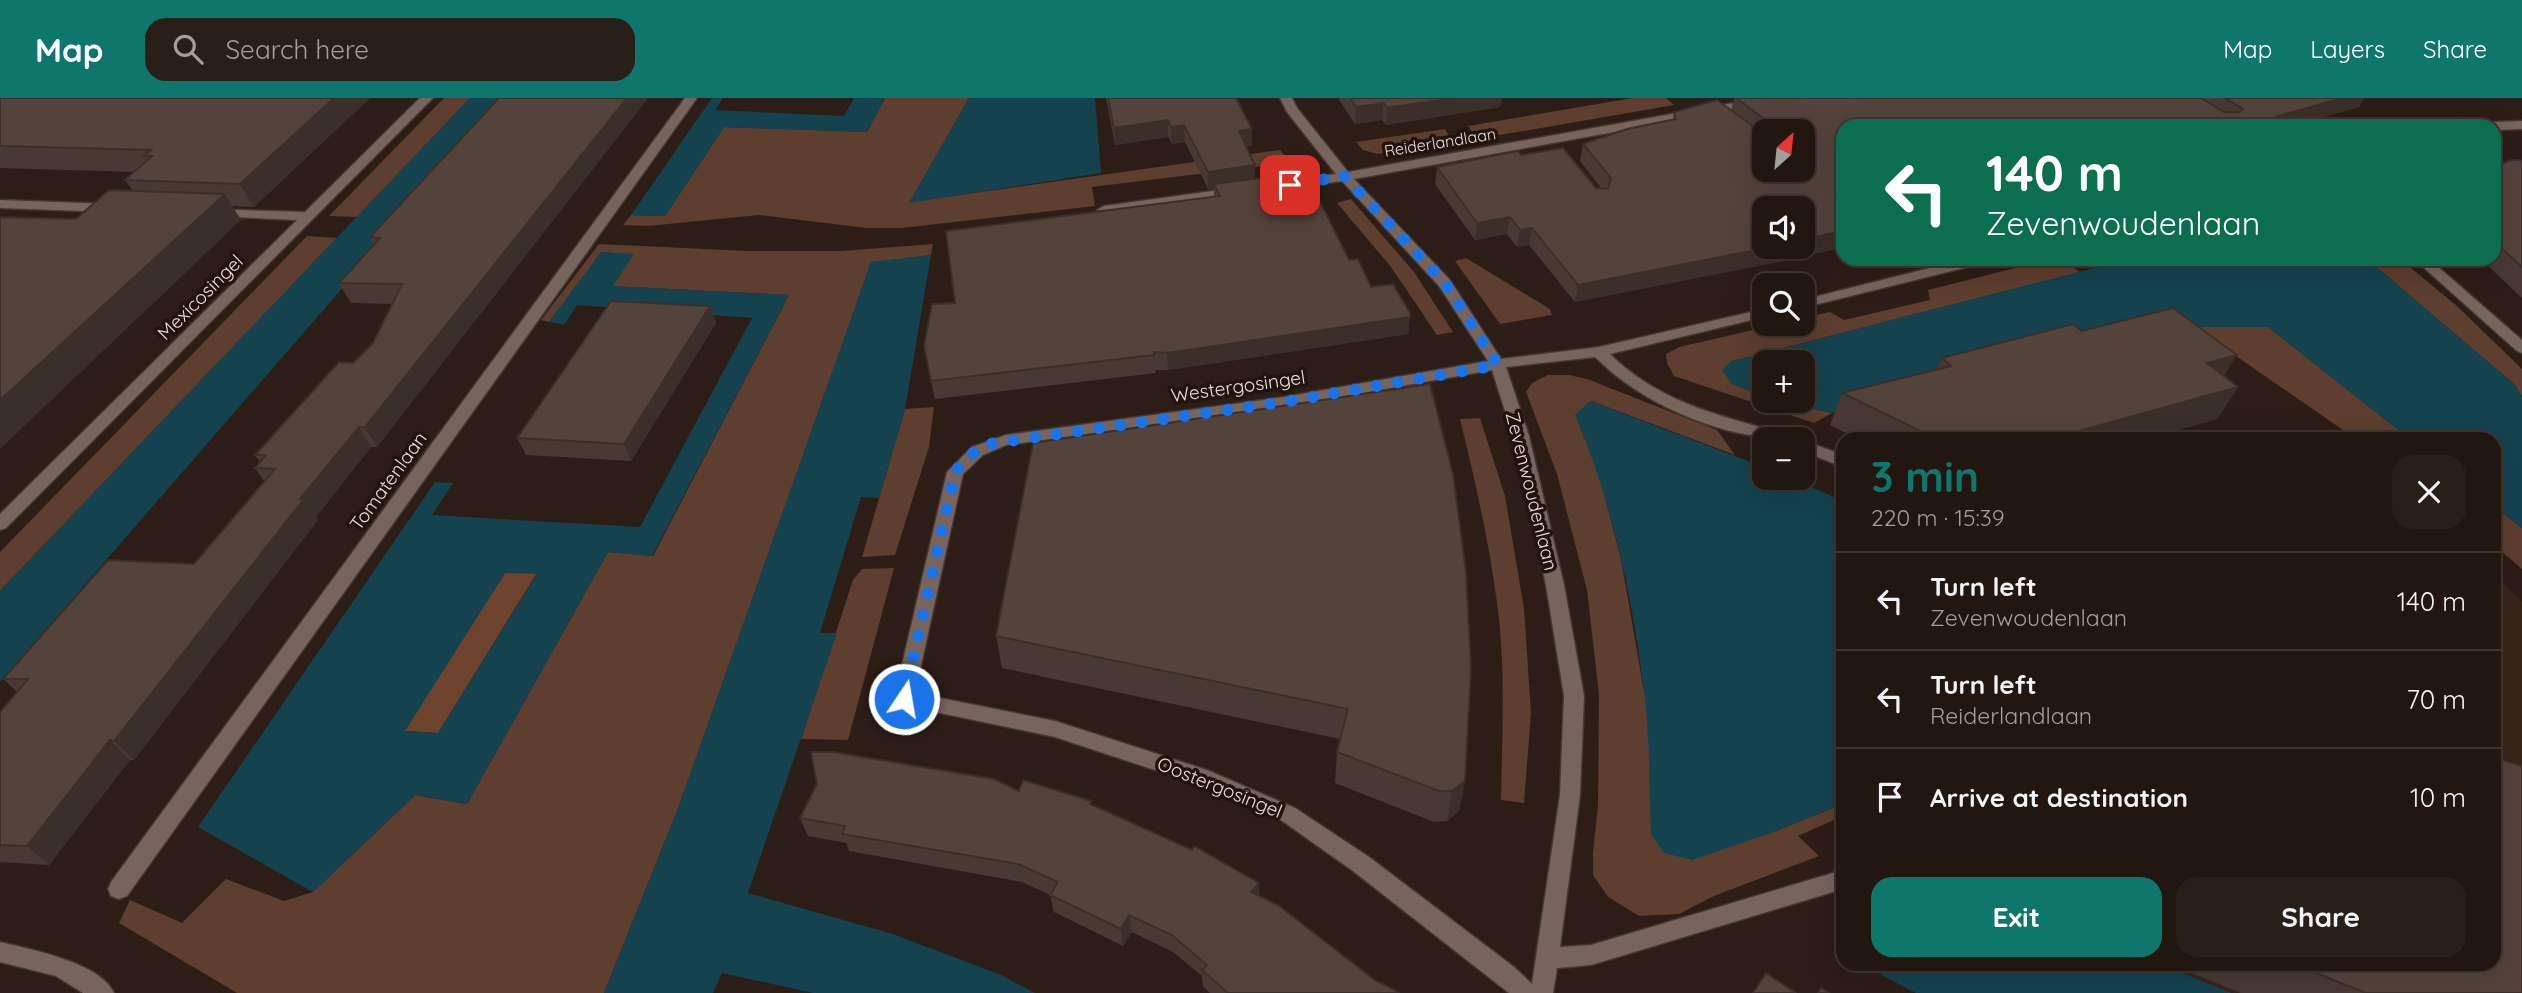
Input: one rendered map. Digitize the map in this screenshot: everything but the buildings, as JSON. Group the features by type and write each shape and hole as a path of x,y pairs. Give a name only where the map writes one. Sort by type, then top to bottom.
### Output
{"street":[{"name":"Mexicosingel","path":"0,524 427,98"},
{"name":"Tomatenlaan","path":"119,888 691,98"},
{"name":"Zevenwoudenlaan","path":"1286,98 1291,109 1344,176 1445,283 1498,365 1521,436 1537,503 1574,696 1570,795 1542,993"},
{"name":"Reiderlandlaan","path":"1104,210 1344,176 1554,141 1780,98"},
{"path":"2501,126 2522,125"},
{"path":"0,204 131,209"},
{"path":"199,211 308,216"},
{"path":"1815,301 1955,266"},
{"path":"2429,266 2522,348"},
{"name":"Westergosingel","path":"904,699 955,472 968,456 988,444 1284,402 1498,365 1599,352 1752,316"},
{"path":"1599,352 1634,386 1656,398 1752,430"},
{"path":"1815,450 1836,458"},
{"name":"Oostergosingel","path":"904,699 1055,729 1200,776 1288,814 1361,864 1506,974 1525,993"},
{"path":"1548,958 1591,955 1836,880"},
{"path":"0,952 61,967 103,993"}],"shaded area":[{"path":"444,98 470,98 357,217 329,216"},
{"path":"885,98 969,98 910,202 1280,150 1302,177 1288,179 1281,164 1092,187 1095,206 902,228 866,228 759,215 648,226 623,225 631,215 665,216 724,127 867,132"},
{"path":"1633,98 1666,98 1674,105 1477,139 1468,126"},
{"path":"1445,129 1453,142 1377,154 1363,150 1356,142"},
{"path":"1351,199 1414,272 1453,332 1437,335 1391,267 1337,203"},
{"path":"307,236 337,238 0,591 0,552"},
{"path":"599,244 747,251 841,251 933,244 931,255 871,263 678,809 604,993 237,993 119,923 130,900 182,923 226,879 284,901 313,892 415,795 467,804 608,552 653,556 789,295 610,286 633,255 602,252 549,322 541,320"},
{"path":"1466,258 1550,309 1552,315 1500,324 1455,261"},
{"path":"2023,266 2071,266 2080,272 1775,350 1752,350 1752,356 1732,361 1723,370 1732,384 1752,392 1752,402 1674,376 1667,363 1666,354 1679,347 1752,330 1752,336 1815,336 1815,315 1830,312 1844,320 1930,300 1928,290"},
{"path":"2375,266 2408,266 2457,306 2522,369 2522,396 2514,384"},
{"path":"2194,327 2268,327 2401,432 2346,432"},
{"path":"1548,375 1569,375 1587,379 1717,430 1735,455 1591,401 1576,415 1597,467 1621,559 1644,691 1768,834 1836,807 1836,819 1798,836 1819,856 1714,896 1679,914 1639,916 1608,897 1593,875 1598,805 1599,695 1587,590 1557,474 1526,392 1532,383"},
{"path":"934,407 929,447 895,555 862,557 905,409"},
{"path":"1815,409 1832,413 1814,423 1784,413 1815,413"},
{"path":"1480,418 1505,496 1524,608 1531,713 1524,803 1501,800 1503,702 1500,627 1486,534 1460,419"},
{"path":"2501,512 2522,528 2522,569 2501,551"},
{"path":"894,568 848,740 801,739 853,580 862,569"},
{"path":"505,573 537,573 438,733 404,731"},
{"path":"2501,581 2522,601 2522,993 2232,993 2177,971 2501,971"}],"water":[{"path":"470,98 518,98 373,253 0,682 0,591"},
{"path":"712,98 723,98 715,110 844,116 854,98 885,98 867,132 724,127 665,216 631,215"},
{"path":"969,98 1095,98 1101,173 909,203"},
{"path":"601,252 634,254 613,286 789,295 652,556 608,552 467,804 415,795 313,892 198,827 435,482 453,483 432,515 640,527 752,318 577,305 564,325 549,322","holes":["505,573 537,574 438,733 405,731"]},
{"path":"931,255 905,409 879,498 861,497 820,633 837,633 748,893 893,934 1001,975 1035,993 813,993 722,973 713,993 604,993 678,809 871,262"},
{"path":"2103,266 2375,266 2514,384 2522,396 2522,528 2501,512 2501,432 2401,432 2268,327 2173,327 2138,331 1832,413 1815,409 1815,350 1775,350"},
{"path":"1752,356 1752,392 1732,384 1722,370 1732,361"},
{"path":"1590,401 1752,462 1752,490 1815,489 1836,498 1836,807 1692,860 1664,853 1651,834 1646,708 1627,584 1610,515 1575,415"},
{"path":"1881,971 2177,971 2232,993 1916,993 1883,976"}],"route":[{"path":"904,699 955,472 968,456 988,444 1284,402 1498,365 1445,283 1344,176 1290,185"}]}
